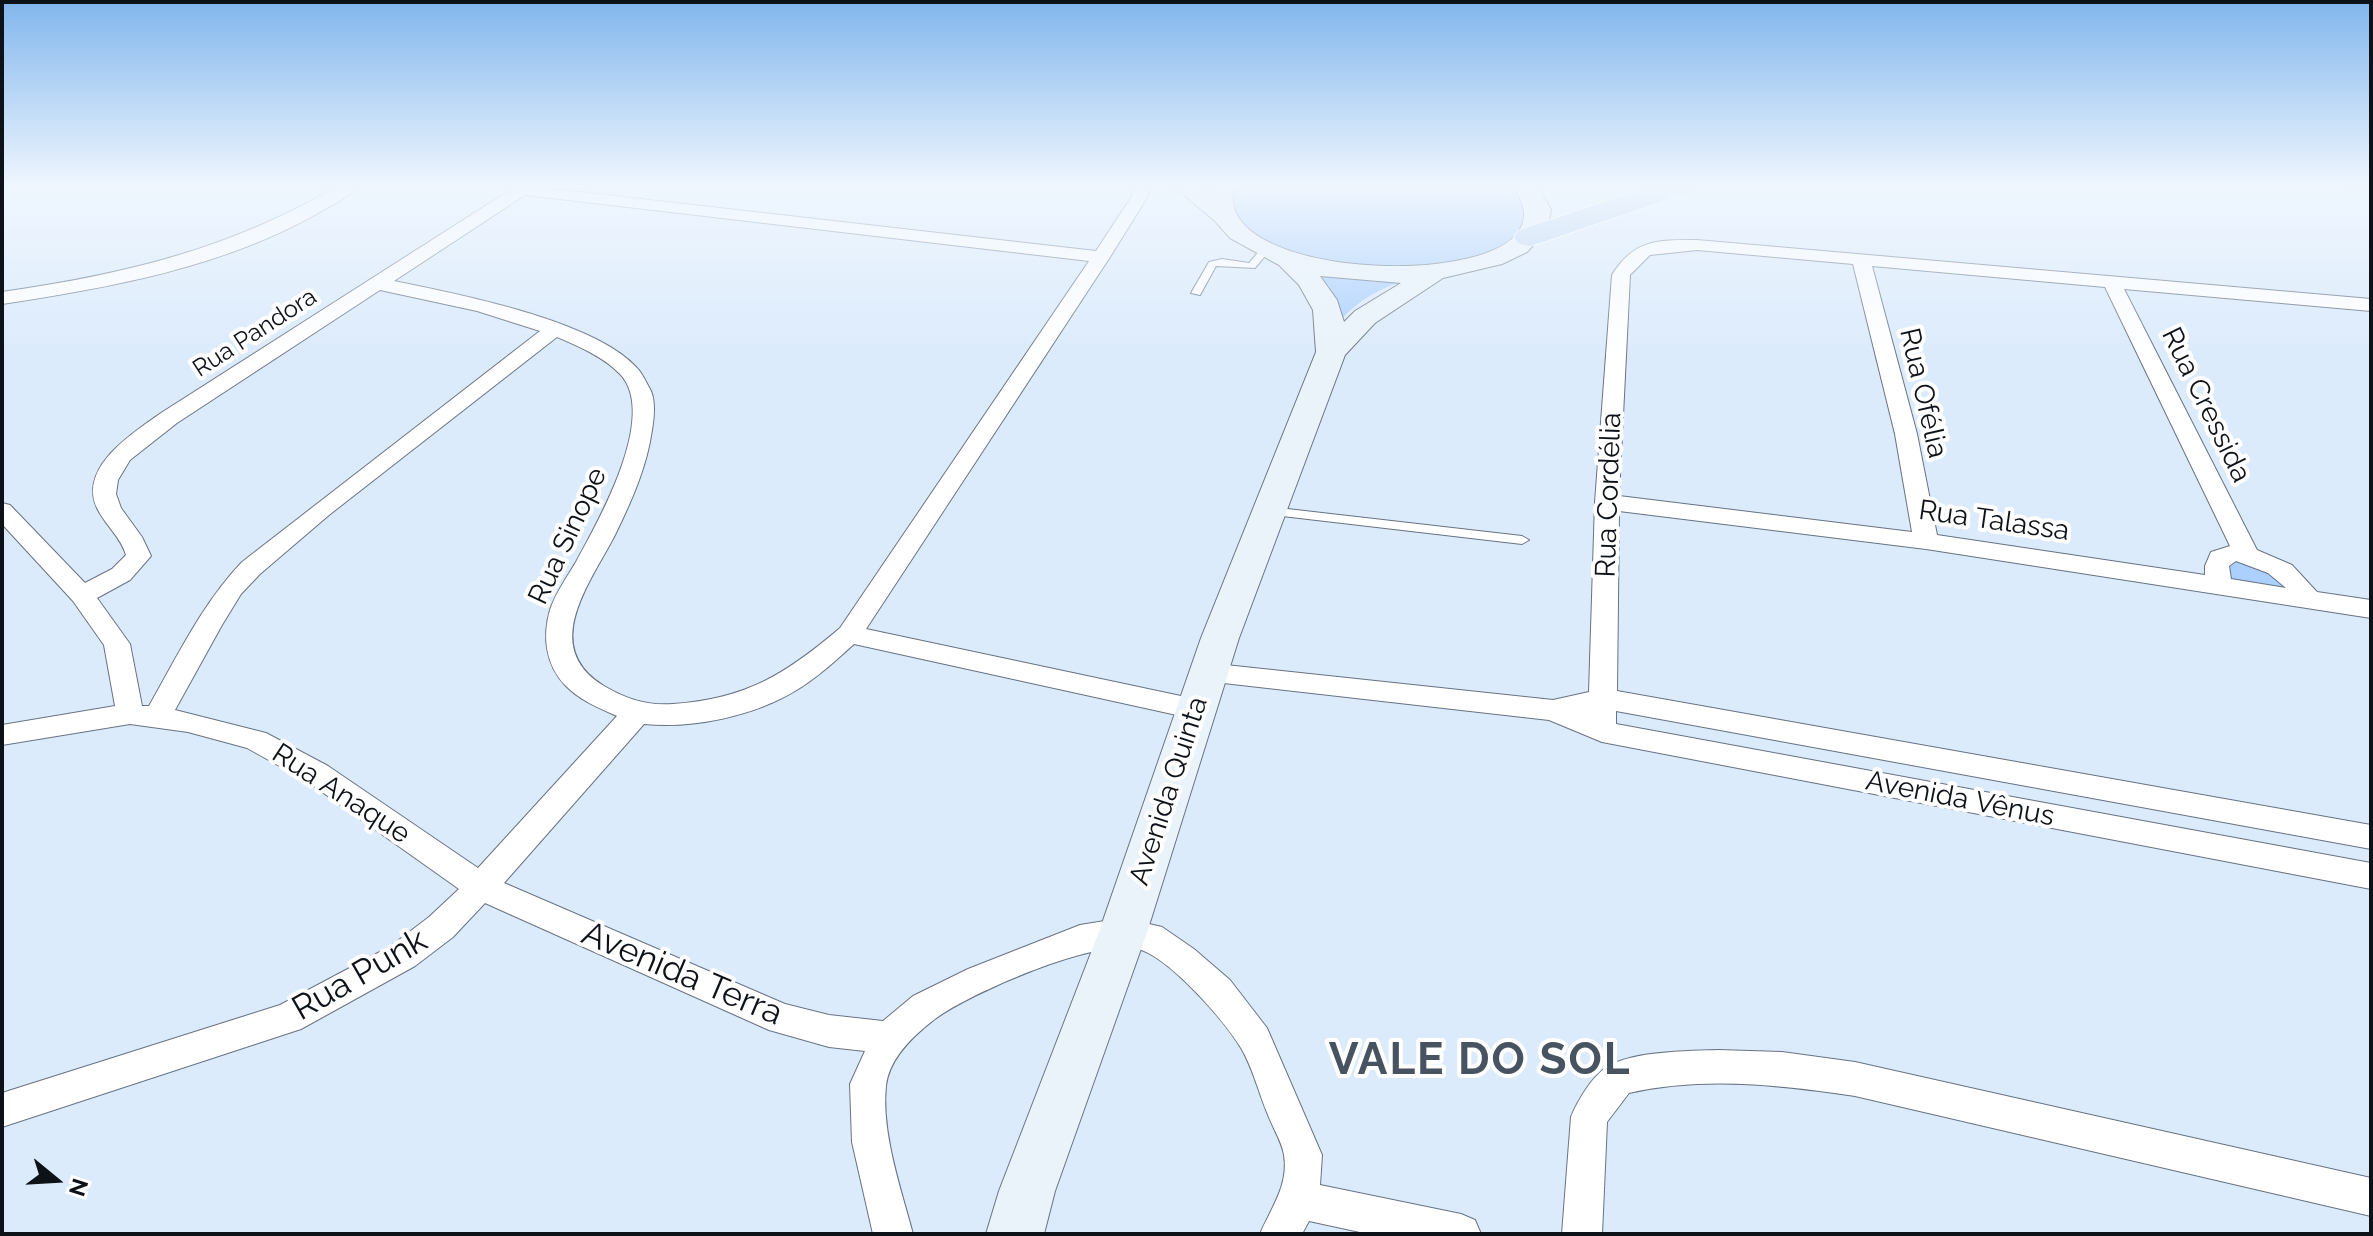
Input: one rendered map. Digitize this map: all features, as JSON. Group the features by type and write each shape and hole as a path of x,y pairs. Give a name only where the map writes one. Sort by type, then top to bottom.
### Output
{"street":[{"path":"2,298 79,287 170,265 234,243"},
{"name":"Rua Pandora","path":"82,595 120,575 139,556 137,547 107,504 105,488 110,473 125,451 169,418 442,243"},
{"path":"959,243 1101,257"},
{"name":"Rua Sinope","path":"379,284 490,308 554,330 589,345 628,369 636,379 642,394 642,424 628,479 563,608 557,631 564,664 576,681 597,696 637,713 672,713 730,705 775,690 822,658 849,634 877,597 1110,243"},
{"name":"Avenida Quinta","path":"1015,1234 1027,1191 1123,932 1201,691 1331,352 1331,315 1315,286 1277,254 1257,243"},
{"path":"1277,254 1360,273 1437,273 1498,257 1520,243"},
{"name":"Rua Cordélia","path":"1602,732 1607,502 1621,275 1629,260 1642,250 1697,245 1861,260"},
{"path":"1861,260 2367,309"},
{"name":"Rua Ofélia","path":"1861,260 1906,434 1926,541"},
{"name":"Avenida Quinta","path":"1331,352 1365,317 1437,273"},
{"name":"Rua Cressida","path":"2112,283 2246,553"},
{"path":"143,716 232,588 251,568 333,500 554,330"},
{"name":"Rua Talassa","path":"1607,502 1926,541 2371,609"},
{"path":"2,510 82,595 117,644 143,716"},
{"path":"2219,585 2217,566 2220,559 2226,554 2246,553 2284,572 2309,599"},
{"name":"Avenida Vênus","path":"849,634 1201,691 1553,710 1604,699 2371,837"},
{"name":"Avenida Vênus","path":"1553,710 1602,732 2371,876"},
{"name":"Rua Punk","path":"2,1110 289,1018 403,956 441,927 481,887 637,713"},
{"name":"Rua Anaque","path":"2,735 143,716 188,722 256,740 318,774 481,887"},
{"name":"Avenida Terra","path":"481,887 781,1019 829,1031 889,1038"},
{"path":"893,1234 871,1142 868,1084 889,1038 925,1007 980,979 1080,939 1123,932 1150,937 1182,959 1218,991 1255,1039 1303,1155 1300,1200 1280,1234"},
{"path":"1582,1234 1589,1117 1618,1079 1667,1068 1782,1069 1855,1079 2371,1197"},
{"path":"1300,1200 1461,1234"}],"lane":[{"path":"1196,293 1212,264 1222,262 1252,266 1277,254"},
{"path":"1269,511 1522,540"}],"shaded area":[{"path":"1505,243 1479,256 1454,262 1393,268 1328,262 1297,255 1271,244"},
{"path":"1307,267 1373,282 1407,279 1371,295 1341,320 1329,286"},
{"path":"2252,560 2287,585 2285,589 2234,581 2227,575 2227,561"}],"district":[{"name":"VALE DO SOL","path":"1480,1061"}]}
